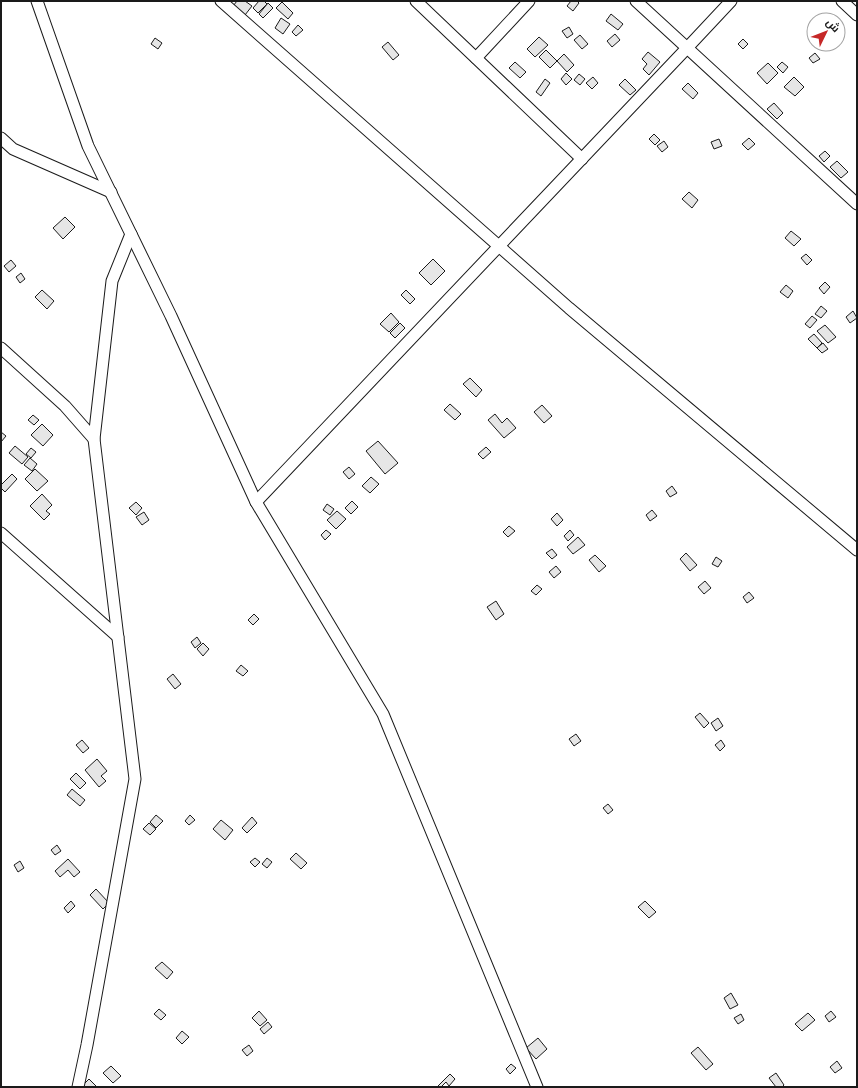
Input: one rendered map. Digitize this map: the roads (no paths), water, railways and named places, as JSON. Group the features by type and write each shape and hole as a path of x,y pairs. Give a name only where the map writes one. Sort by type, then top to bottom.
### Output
{"street":[{"path":"37,1 88,146 171,316 256,502 383,714 537,1087"},
{"path":"221,1 569,308 857,550"},
{"path":"416,1 582,159"},
{"path":"476,58 529,1"},
{"path":"636,1 857,204"},
{"path":"256,502 731,1"},
{"path":"842,1 857,15"},
{"path":"2,142 13,149 111,192"},
{"path":"78,1087 135,779 94,439 112,281 131,234"},
{"path":"1,348 65,406 94,439"},
{"path":"1,533 118,637"}]}
